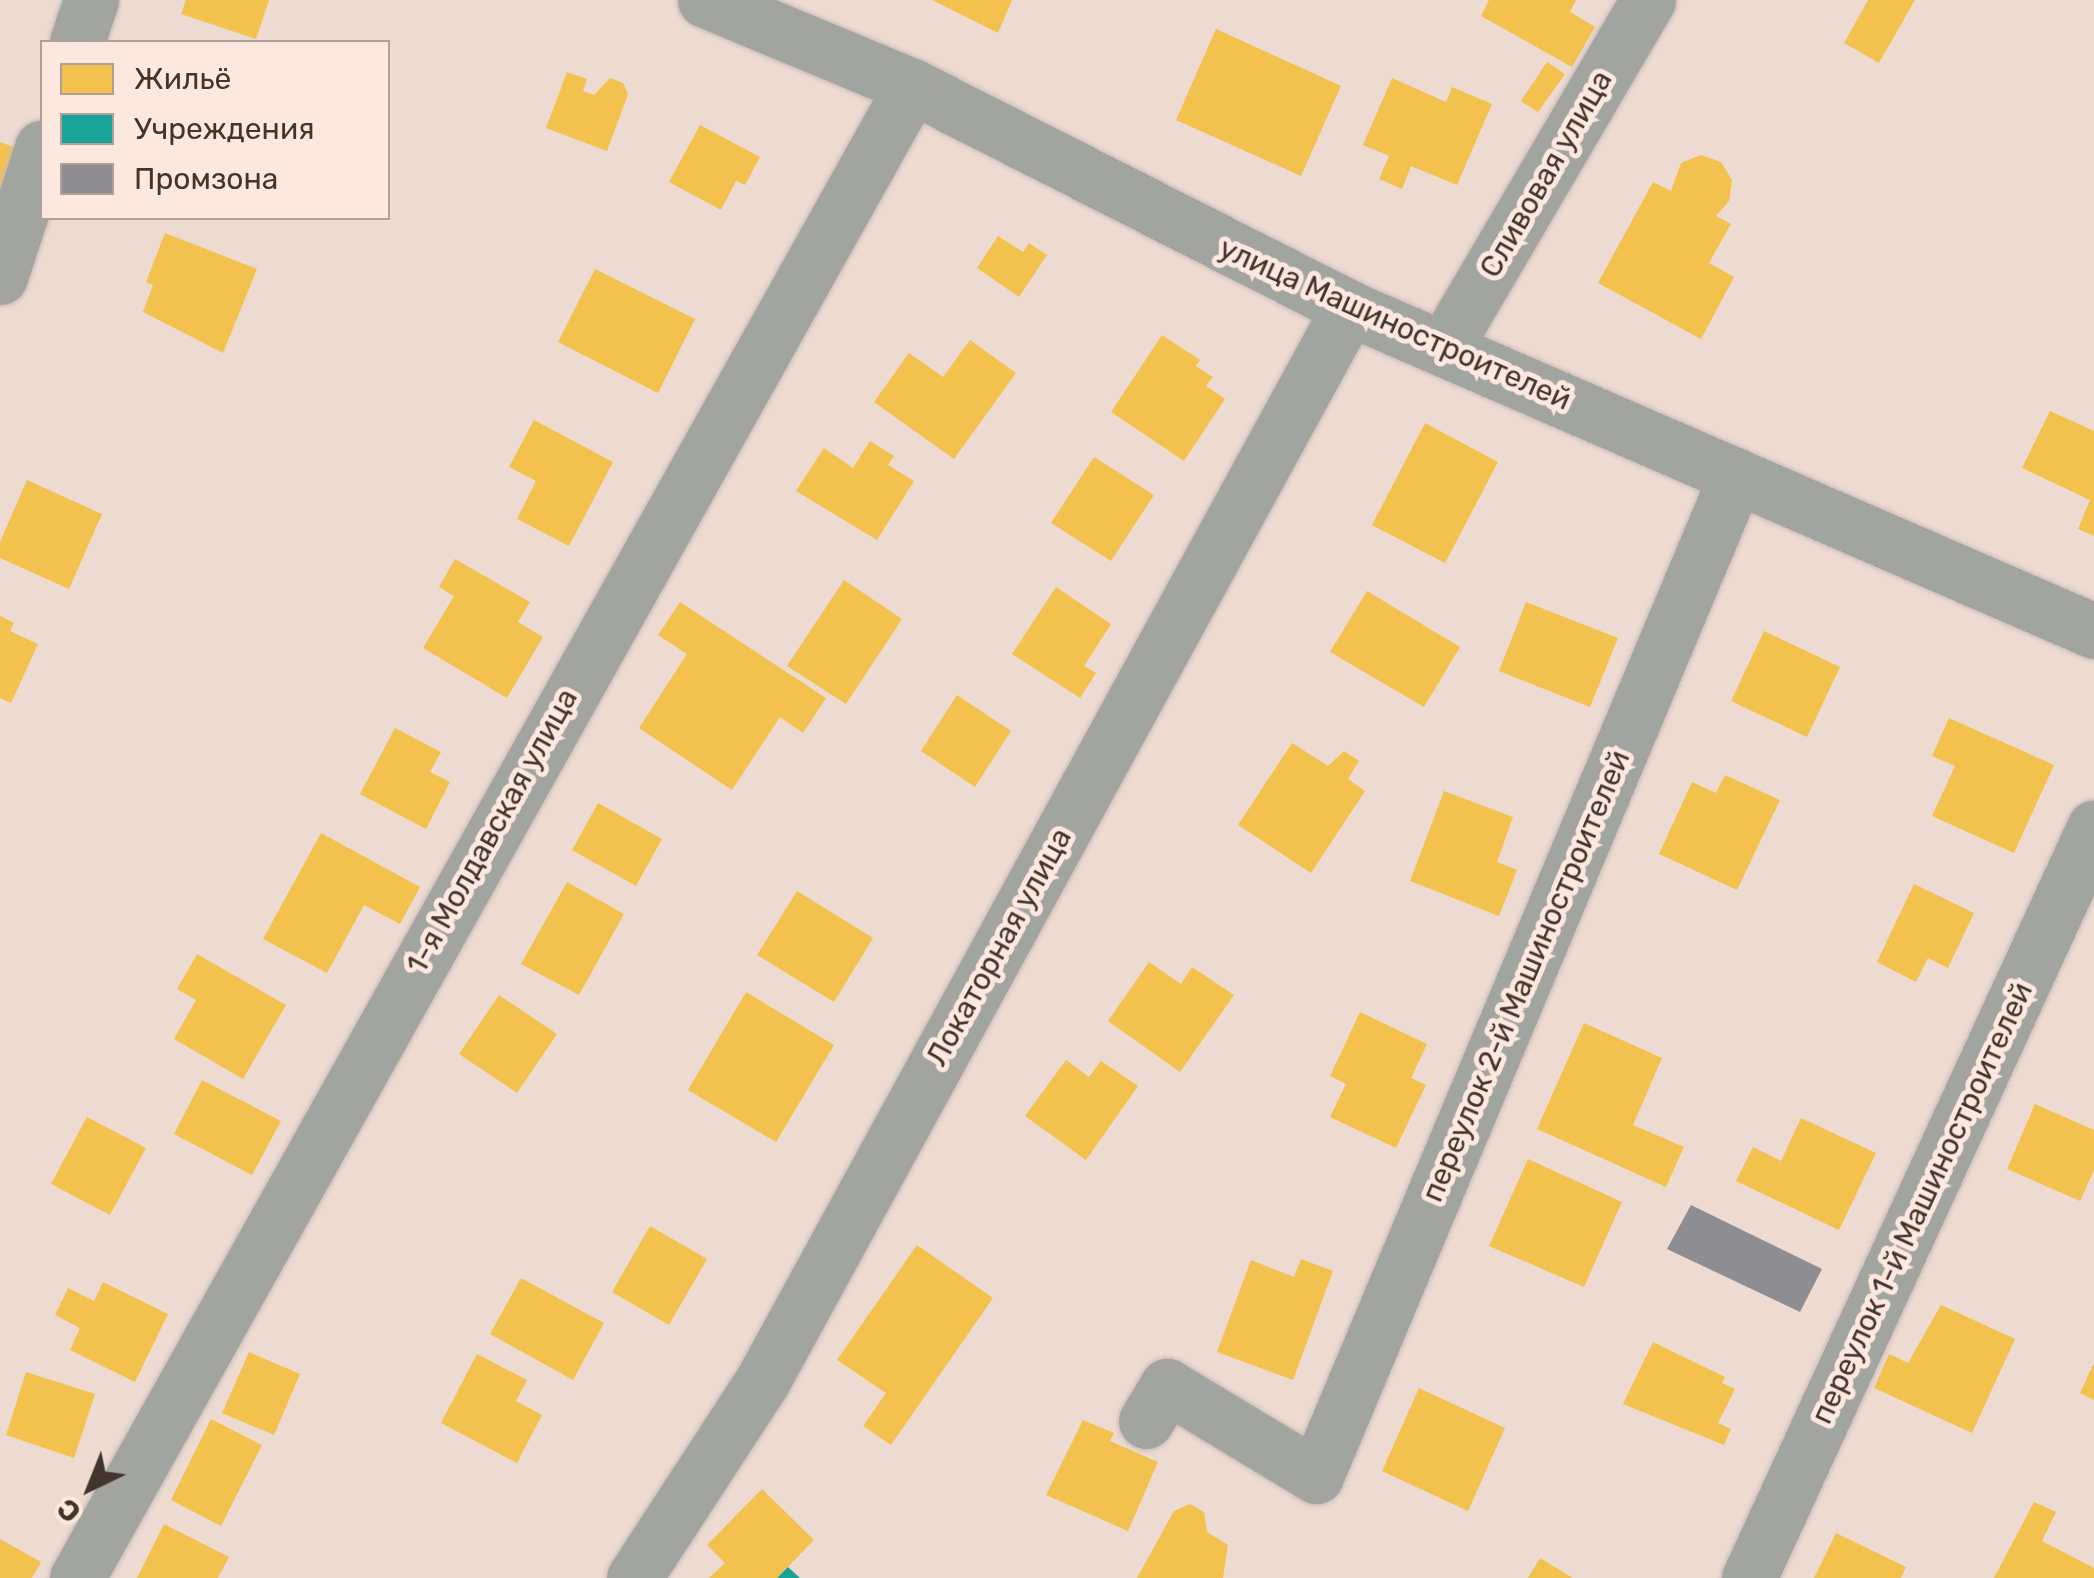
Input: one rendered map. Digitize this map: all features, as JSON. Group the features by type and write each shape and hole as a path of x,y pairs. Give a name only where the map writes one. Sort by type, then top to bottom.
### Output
{"street":[{"path":"78,40 91,0"},
{"name":"улица Машиностроителей","path":"705,0 912,86 1349,308 2094,631"},
{"name":"Сливовая улица","path":"1444,348 1648,0"},
{"name":"1-я Молдавская улица","path":"77,1578 912,86"},
{"path":"0,277 40,154"},
{"name":"Локаторная улица","path":"634,1578 762,1380 1349,308"},
{"name":"переулок 2-й Машиностроителей","path":"1146,1422 1167,1386 1316,1476 1736,476"},
{"name":"переулок 1-й Машиностроителей","path":"1750,1578 2094,828"}],"building: Жильё":[{"path":"186,0 269,0 256,39 181,14"},
{"path":"932,0 1012,0 998,33"},
{"path":"1489,0 1576,0 1570,12 1595,27 1572,67 1481,16"},
{"path":"1868,0 1915,0 1879,63 1844,43"},
{"path":"1216,29 1341,86 1301,176 1176,120"},
{"path":"1547,62 1565,74 1538,112 1521,101"},
{"path":"567,72 587,79 583,91 594,95 610,78 623,83 628,94 607,151 546,128"},
{"path":"1392,78 1446,102 1452,87 1492,104 1457,185 1411,166 1402,189 1379,179 1389,156 1363,145"},
{"path":"700,125 760,157 745,185 736,181 721,210 669,182"},
{"path":"0,142 16,148 0,195"},
{"path":"1701,155 1721,162 1732,180 1729,201 1716,216 1731,224 1709,263 1734,277 1701,339 1598,283 1653,182 1671,191 1681,163"},
{"path":"165,233 257,269 223,353 143,312 153,285 146,282"},
{"path":"998,236 1023,252 1029,243 1047,255 1019,297 977,268"},
{"path":"595,269 695,319 658,393 558,342"},
{"path":"1162,335 1200,360 1196,366 1213,377 1206,386 1225,399 1184,461 1111,412"},
{"path":"970,340 1016,373 954,459 874,402 909,353 943,377"},
{"path":"2050,411 2094,431 2094,536 2078,529 2090,500 2022,468"},
{"path":"534,420 613,462 569,546 517,519 536,481 509,467"},
{"path":"1425,423 1498,462 1445,563 1372,525"},
{"path":"870,441 894,456 888,465 914,481 877,540 796,491 824,448 853,468"},
{"path":"1094,457 1154,495 1111,561 1051,523"},
{"path":"27,480 102,514 69,589 0,558 0,542"},
{"path":"455,559 530,602 518,622 543,637 507,698 423,648 454,596 439,587"},
{"path":"844,580 902,619 846,704 787,666"},
{"path":"1056,587 1111,624 1084,666 1096,673 1080,698 1012,654"},
{"path":"1367,591 1460,647 1424,707 1330,652"},
{"path":"680,602 826,698 803,733 780,717 732,790 639,728 687,654 658,635"},
{"path":"1526,602 1618,638 1590,707 1499,671"},
{"path":"0,616 14,623 10,631 38,644 11,703 0,698"},
{"path":"1764,631 1840,667 1807,737 1731,701"},
{"path":"957,695 1011,731 975,787 921,751"},
{"path":"1949,718 2054,765 2014,853 1932,816 1955,766 1932,756"},
{"path":"395,728 441,752 430,772 450,782 426,829 360,794"},
{"path":"1292,743 1328,766 1344,751 1359,761 1348,779 1365,791 1311,873 1238,825"},
{"path":"1725,775 1780,800 1737,890 1659,854 1692,782 1716,793"},
{"path":"1444,791 1513,817 1497,862 1517,870 1499,916 1410,881"},
{"path":"598,803 662,839 636,886 572,850"},
{"path":"321,833 420,887 400,924 364,905 327,973 263,939"},
{"path":"567,882 624,914 579,995 521,964"},
{"path":"1914,884 1974,913 1948,968 1928,958 1916,982 1877,962"},
{"path":"797,891 873,938 834,1002 757,955"},
{"path":"197,954 286,1005 243,1079 174,1039 196,1000 177,989"},
{"path":"1149,962 1181,984 1192,967 1234,995 1180,1072 1108,1021"},
{"path":"746,992 834,1045 776,1142 688,1090"},
{"path":"499,995 557,1034 517,1093 459,1054"},
{"path":"1360,1012 1427,1044 1411,1078 1426,1085 1396,1148 1330,1117 1346,1084 1330,1076"},
{"path":"1584,1023 1662,1058 1633,1125 1684,1147 1666,1187 1537,1129"},
{"path":"1066,1060 1089,1077 1101,1061 1138,1086 1086,1160 1025,1116"},
{"path":"202,1080 281,1121 252,1175 174,1134"},
{"path":"2035,1104 2094,1130 2094,1170 2080,1201 2007,1169"},
{"path":"87,1117 146,1148 110,1215 51,1184"},
{"path":"1801,1118 1876,1153 1839,1230 1736,1181 1753,1147 1781,1161"},
{"path":"1528,1159 1622,1202 1584,1287 1489,1246"},
{"path":"650,1226 707,1259 669,1325 612,1292"},
{"path":"917,1245 993,1298 891,1445 863,1426 886,1393 837,1360"},
{"path":"1301,1259 1333,1271 1293,1380 1217,1352 1251,1260 1294,1277"},
{"path":"521,1278 604,1323 573,1380 490,1334"},
{"path":"103,1282 168,1314 135,1382 70,1350 80,1328 55,1315 68,1288 94,1301"},
{"path":"1941,1305 2015,1339 1972,1433 1874,1388 1889,1354 1908,1363"},
{"path":"1653,1342 1725,1377 1722,1383 1735,1389 1718,1423 1731,1429 1724,1445 1623,1404"},
{"path":"249,1352 300,1374 274,1435 222,1413"},
{"path":"477,1354 527,1380 516,1401 542,1415 517,1463 441,1423"},
{"path":"2094,1363 2094,1400 2080,1393"},
{"path":"26,1372 95,1394 74,1458 6,1435"},
{"path":"1419,1388 1505,1428 1468,1511 1382,1471"},
{"path":"211,1419 262,1445 221,1526 171,1500"},
{"path":"1083,1420 1114,1433 1110,1441 1158,1462 1128,1531 1046,1495"},
{"path":"762,1489 814,1540 777,1578 709,1578 725,1563 707,1545"},
{"path":"2034,1502 2056,1512 2042,1541 2094,1568 2094,1578 1994,1578"},
{"path":"1190,1504 1204,1512 1207,1532 1228,1545 1223,1578 1137,1578 1174,1511"},
{"path":"164,1524 229,1557 218,1578 137,1578"},
{"path":"1836,1533 1906,1567 1901,1578 1814,1578"},
{"path":"0,1539 41,1562 32,1578 0,1578"},
{"path":"1540,1558 1573,1578 1528,1578"}],"building: Учреждения":[{"path":"788,1567 800,1578 777,1578"}],"building: Промзона":[{"path":"1691,1205 1822,1269 1800,1312 1667,1249"}]}
